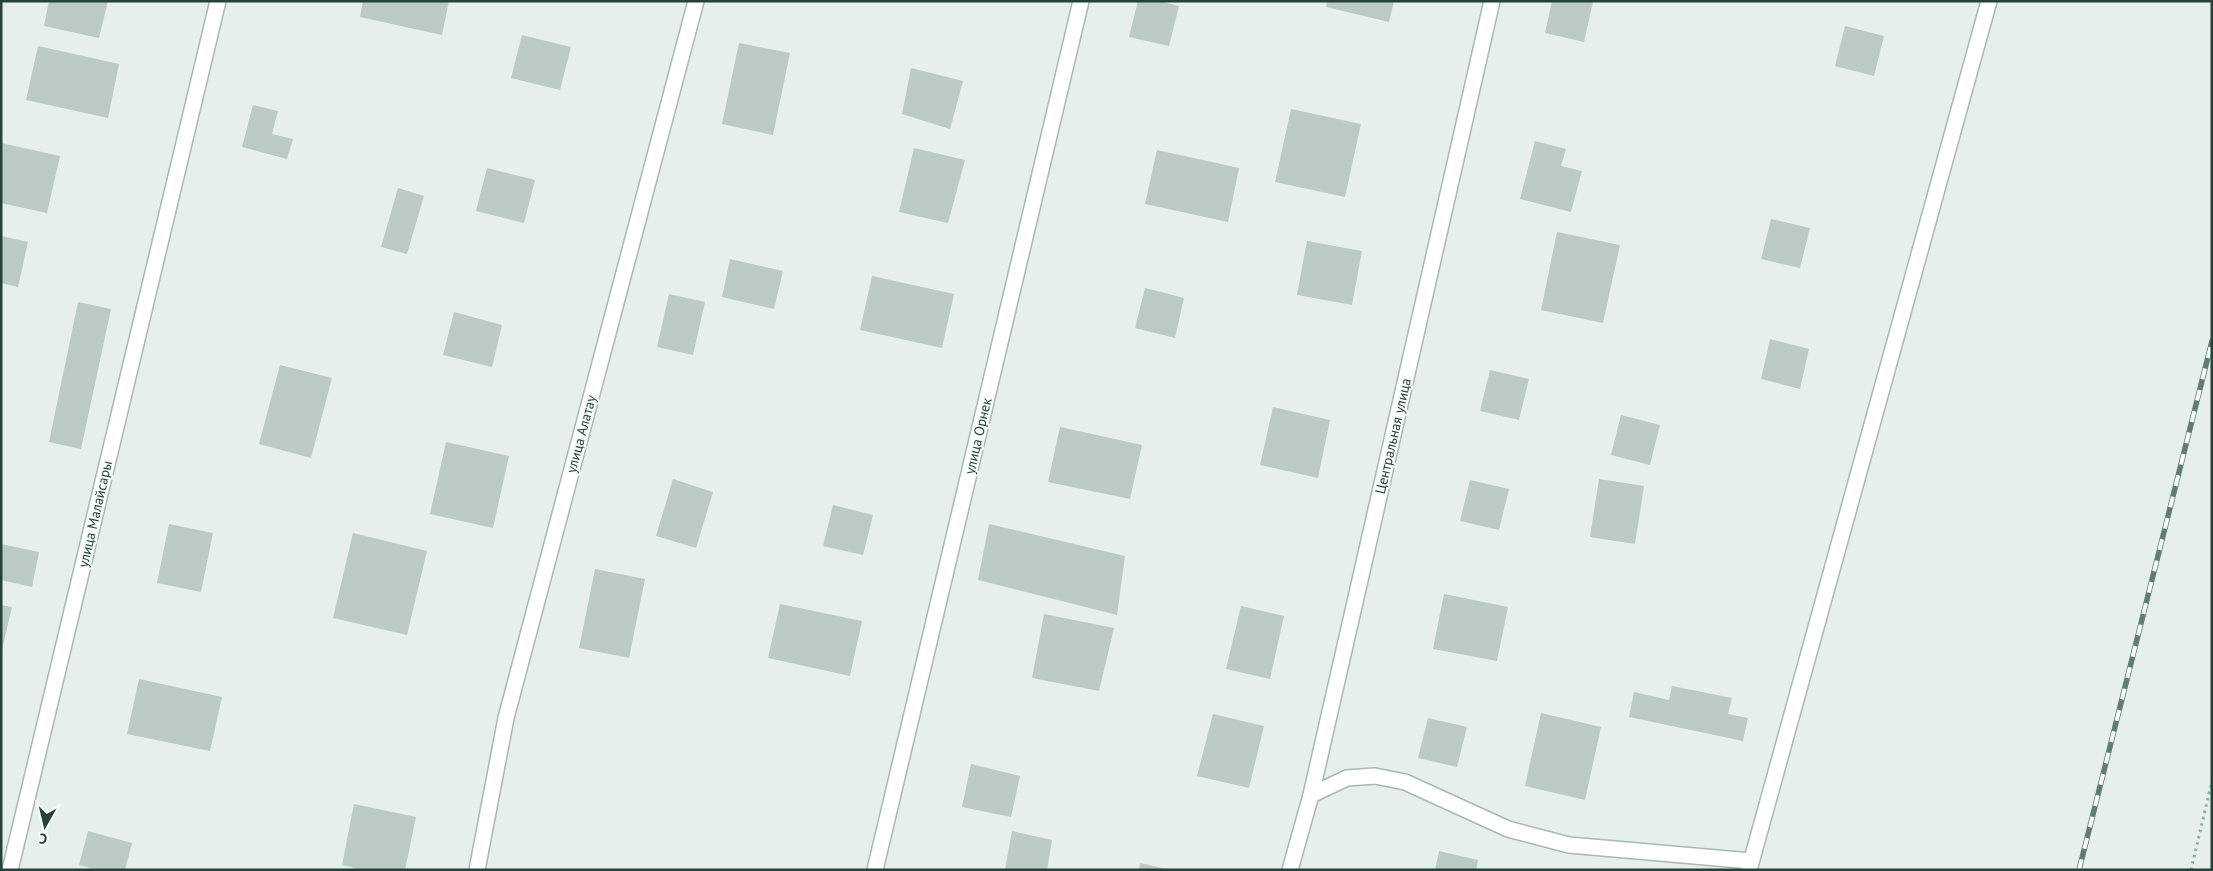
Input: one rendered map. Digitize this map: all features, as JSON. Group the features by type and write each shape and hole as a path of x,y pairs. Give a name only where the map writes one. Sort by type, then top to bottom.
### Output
{"street":[{"name":"улица Малайсары","path":"10,870 218,1"},
{"name":"улица Алатау","path":"477,870 506,718 696,1"},
{"name":"улица Орнек","path":"875,870 1081,1"},
{"name":"Центральная улица","path":"1290,870 1311,795 1492,1"},
{"path":"1311,795 1347,778 1375,776 1405,782 1508,828 1569,845 1750,865 1989,1"}],"path":[{"path":"2191,870 2212,781"}],"building":[{"path":"49,1 108,1 99,38 44,26"},
{"path":"363,1 449,1 442,35 360,17"},
{"path":"1138,1 1160,1 1179,6 1169,46 1129,37"},
{"path":"1327,1 1394,1 1389,22 1326,7"},
{"path":"1552,1 1593,2 1584,42 1545,33"},
{"path":"1845,26 1884,36 1874,76 1835,66"},
{"path":"522,35 571,47 560,90 511,78"},
{"path":"739,43 790,53 773,135 722,124"},
{"path":"38,46 119,64 108,118 26,100"},
{"path":"911,68 963,81 950,129 902,114"},
{"path":"253,105 278,111 272,134 293,139 287,159 242,147"},
{"path":"1291,109 1361,124 1345,197 1275,182"},
{"path":"1535,141 1566,149 1561,166 1582,171 1571,212 1520,199"},
{"path":"1,143 60,156 47,213 1,203"},
{"path":"914,148 965,160 948,223 899,212"},
{"path":"1157,150 1239,168 1228,222 1145,204"},
{"path":"487,168 535,180 524,223 476,211"},
{"path":"398,188 424,196 407,254 381,247"},
{"path":"1771,219 1810,228 1800,268 1761,259"},
{"path":"1557,232 1620,245 1603,323 1541,310"},
{"path":"1,236 28,242 18,287 1,283"},
{"path":"1307,241 1362,251 1352,305 1297,295"},
{"path":"730,259 783,271 774,309 722,297"},
{"path":"872,276 954,294 942,348 860,330"},
{"path":"1145,288 1184,298 1175,338 1135,328"},
{"path":"669,294 705,302 693,355 657,347"},
{"path":"78,302 111,309 81,449 49,442"},
{"path":"454,312 502,325 492,367 443,355"},
{"path":"1770,339 1809,349 1800,389 1761,379"},
{"path":"280,365 332,378 311,458 259,444"},
{"path":"1490,370 1529,379 1519,420 1480,411"},
{"path":"1273,407 1330,420 1318,478 1260,465"},
{"path":"1621,415 1660,425 1650,465 1611,455"},
{"path":"1060,427 1142,445 1130,499 1048,482"},
{"path":"446,442 509,456 493,528 430,514"},
{"path":"673,479 713,492 696,548 656,536"},
{"path":"1599,479 1644,486 1635,544 1590,537"},
{"path":"1470,480 1509,489 1499,530 1460,521"},
{"path":"833,505 873,515 863,555 823,546"},
{"path":"169,524 213,533 201,592 157,583"},
{"path":"989,524 1125,556 1117,615 978,580"},
{"path":"353,533 427,551 407,635 333,618"},
{"path":"1,544 39,552 32,587 1,580"},
{"path":"595,569 645,579 629,658 579,648"},
{"path":"1444,594 1508,607 1497,661 1433,649"},
{"path":"780,604 862,621 850,676 768,658"},
{"path":"1,605 12,607 2,650 1,650"},
{"path":"1241,606 1284,616 1270,679 1226,669"},
{"path":"1044,614 1114,628 1099,691 1032,678"},
{"path":"139,679 222,697 210,751 127,734"},
{"path":"1672,686 1732,698 1728,714 1748,718 1743,741 1629,717 1634,692 1669,700"},
{"path":"1541,713 1601,727 1585,800 1525,786"},
{"path":"1213,714 1264,726 1249,788 1197,776"},
{"path":"1428,718 1467,727 1457,767 1418,758"},
{"path":"971,764 1020,776 1011,817 962,807"},
{"path":"354,804 416,817 405,870 364,870 342,865"},
{"path":"88,831 132,843 125,870 98,870 79,865"},
{"path":"1012,831 1052,840 1047,870 1005,870"},
{"path":"1439,851 1478,860 1476,870 1435,870"},
{"path":"1140,863 1166,869 1166,870 1139,870"}],"railway":[{"path":"2079,870 2212,341"}]}
